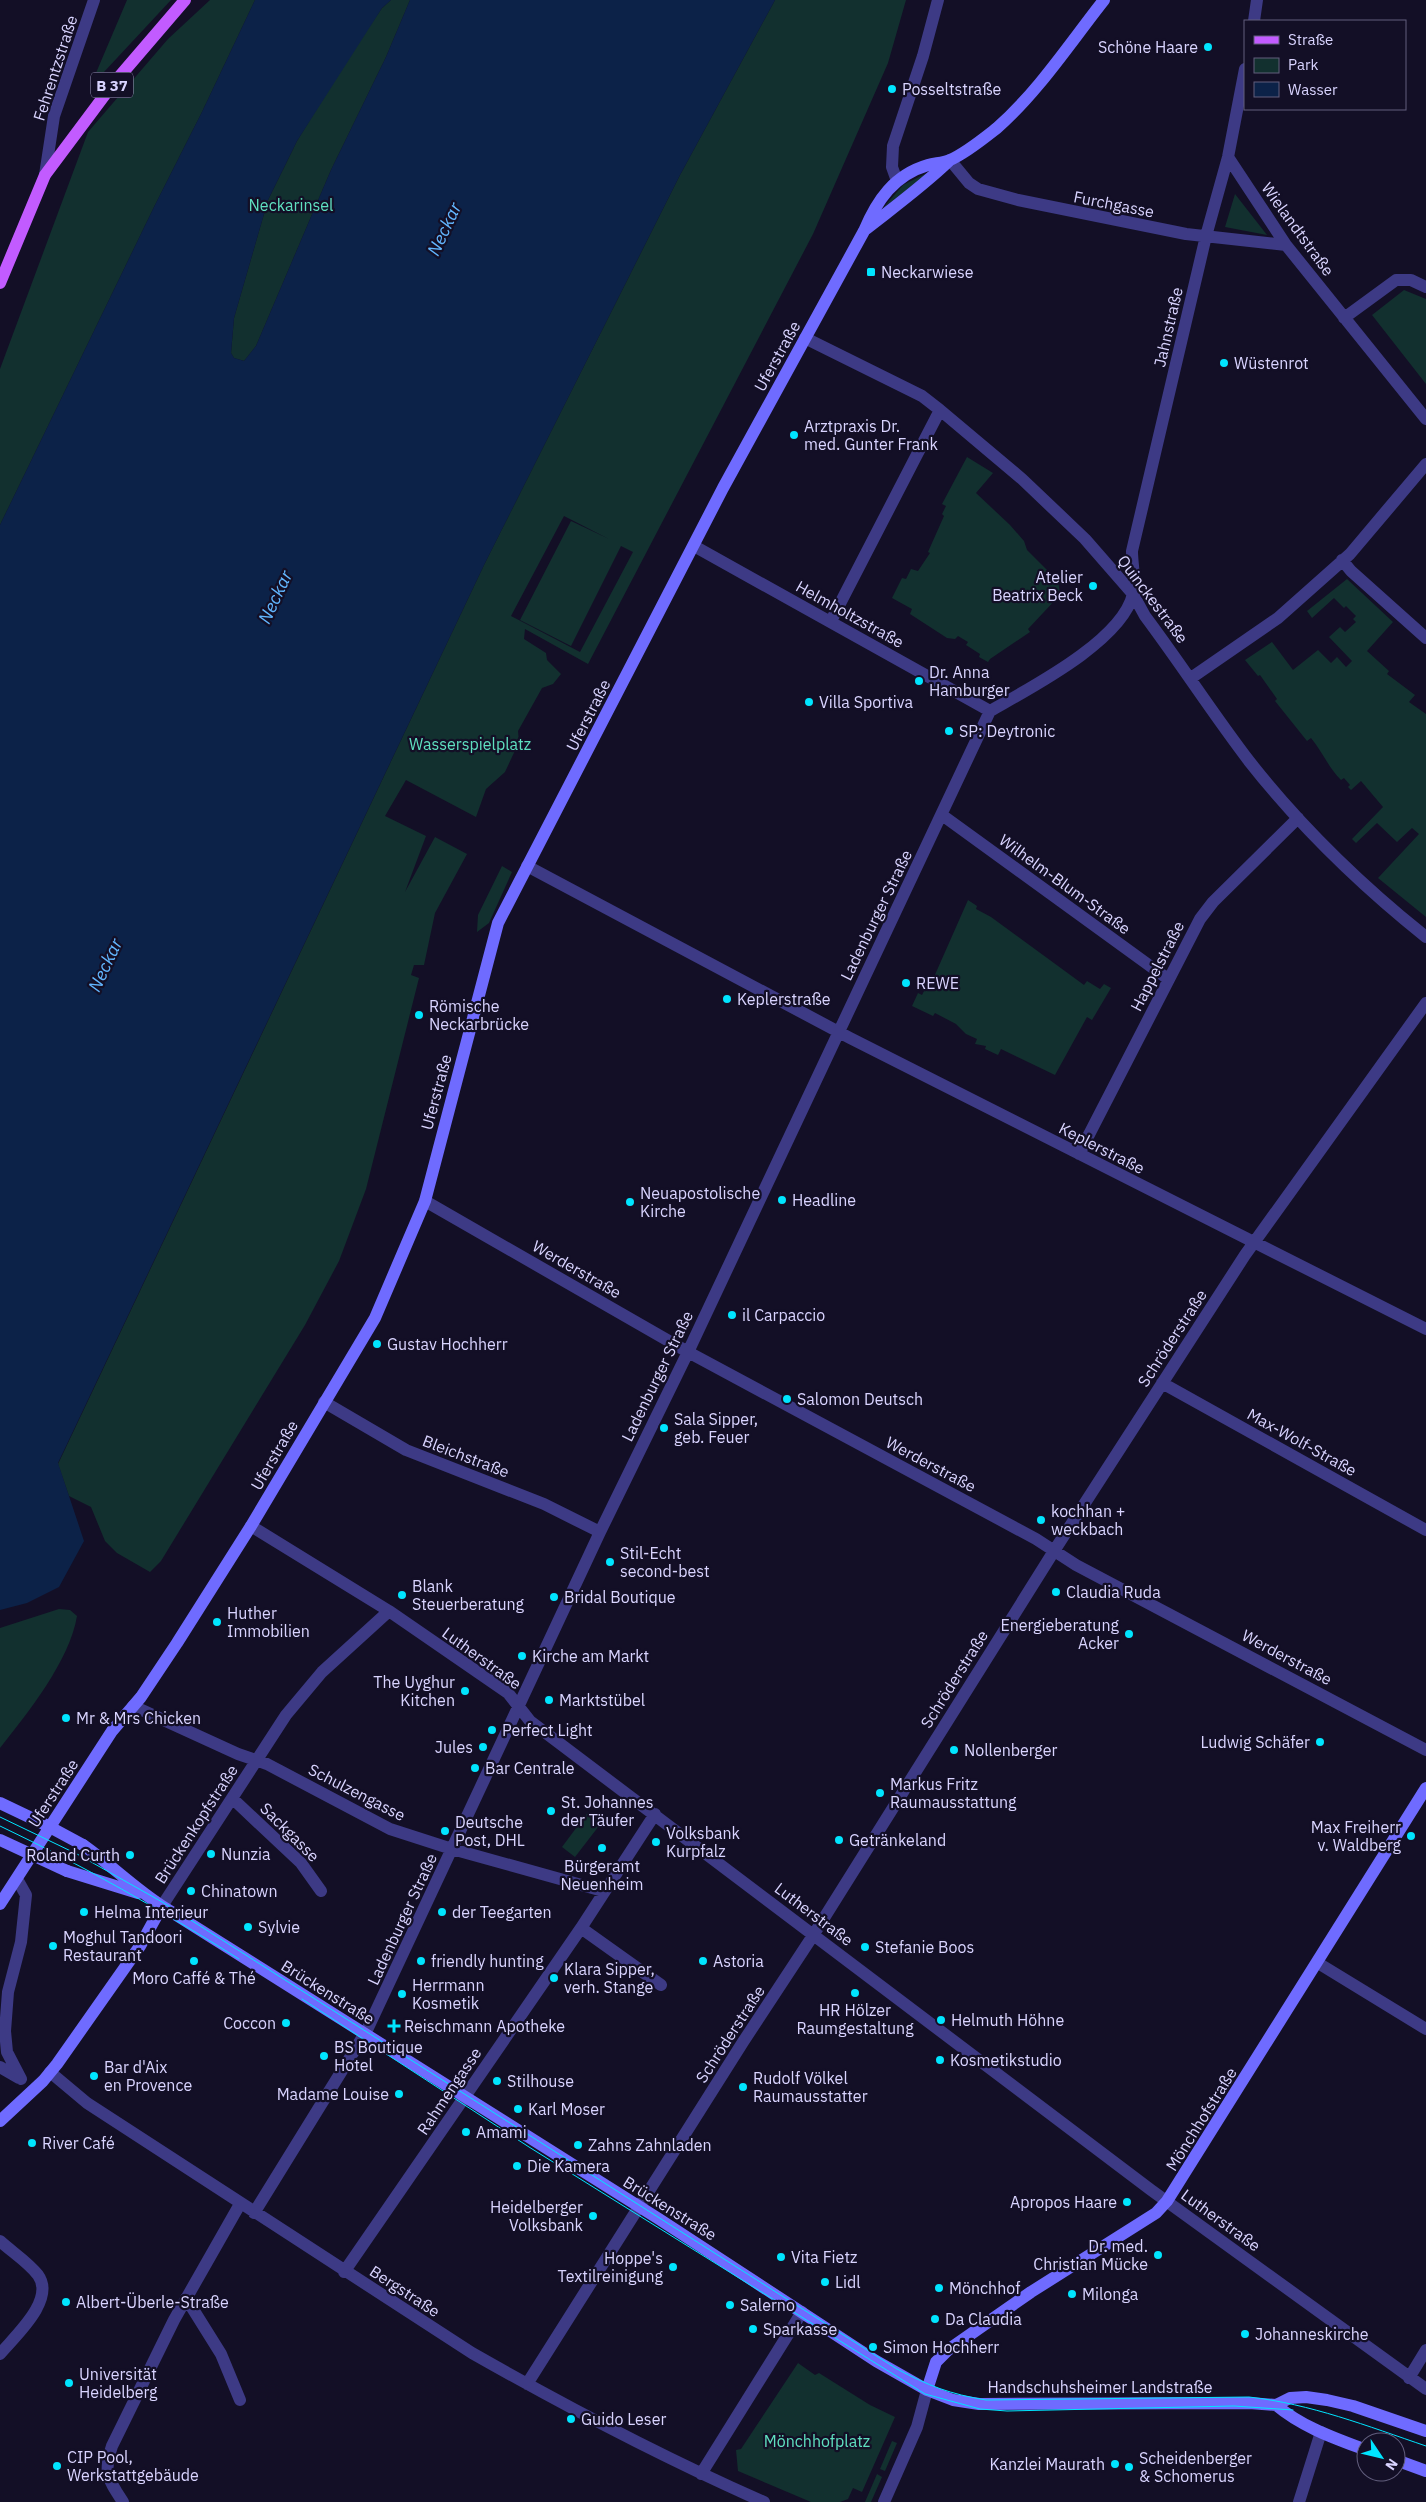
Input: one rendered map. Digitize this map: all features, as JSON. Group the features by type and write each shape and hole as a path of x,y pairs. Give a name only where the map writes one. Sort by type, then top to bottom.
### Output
{"main road":[{"name":"B 37","path":"0,283 45,175 113,84 184,0"}],"street":[{"name":"Fehrentzstraße","path":"45,175 54,116 94,0"},
{"path":"938,0 923,56 893,146 892,167 897,181 928,165 950,160 996,129 1023,103 1104,0"},
{"path":"1254,20 1258,0"},
{"name":"Jahnstraße","path":"1133,594 1132,551 1206,236 1228,157 1244,74"},
{"name":"Wielandtstraße","path":"1228,157 1286,245 1426,420"},
{"name":"Uferstraße","path":"864,231 908,194 927,182 950,160"},
{"name":"Furchgasse","path":"950,160 970,183 988,193 1080,214 1206,236 1286,245"},
{"name":"Uferstraße","path":"0,1904 112,1731 133,1706 177,1643 251,1526 375,1318 425,1201 493,937 526,866 805,338 880,198 897,181"},
{"path":"1344,318 1396,280 1411,280 1426,287"},
{"name":"Quinckestraße","path":"805,338 922,396 1022,479 1085,539 1133,594 1146,616 1248,760 1298,818 1355,877 1426,937"},
{"path":"831,621 940,410"},
{"path":"1191,678 1278,618 1342,560 1426,464"},
{"name":"Helmholtzstraße","path":"694,546 990,711"},
{"path":"1342,560 1426,638"},
{"path":"990,711 1082,656 1122,614 1133,594"},
{"name":"Ladenburger Straße","path":"254,2213 366,2034 600,1532 688,1352 990,711"},
{"name":"Wilhelm-Blum-Straße","path":"942,815 1168,979"},
{"name":"Happelstraße","path":"1079,1154 1200,919 1213,902 1298,818"},
{"name":"Keplerstraße","path":"526,866 839,1031 1426,1329"},
{"name":"Schröderstraße","path":"527,2384 1162,1383 1255,1242 1426,1003"},
{"name":"Werderstraße","path":"425,1201 688,1352 1426,1750"},
{"name":"Max-Wolf-Straße","path":"1162,1383 1426,1530"},
{"name":"Bleichstraße","path":"324,1402 406,1450 544,1504 600,1532"},
{"name":"Lutherstraße","path":"251,1526 389,1611 508,1693 530,1721 1167,2201 1426,2389"},
{"name":"Brückenkopfstraße","path":"0,2122 50,2072 140,1946 162,1906 233,1799 256,1760 310,1684 343,1650 389,1611"},
{"name":"Schulzengasse","path":"133,1706 299,1780 390,1829 452,1850 603,1891"},
{"name":"Mönchhofstraße","path":"927,2390 936,2362 948,2350 1030,2292 1156,2213 1167,2201 1426,1788"},
{"name":"Sackgasse","path":"233,1799 301,1863 321,1891"},
{"name":"Brückenstraße","path":"0,1803 83,1845 106,1860 143,1894 639,2207 876,2361 927,2390"},
{"name":"Rahmengasse","path":"344,2272 581,1928 603,1891 655,1814"},
{"name":"Brückenstraße","path":"0,1840 67,1871 143,1894"},
{"path":"17,1878 26,1895 20,1942 4,2014 7,2052 21,2079 32,2091"},
{"path":"581,1928 661,1984"},
{"path":"1318,1963 1426,2029"},
{"path":"0,2067 21,2079"},
{"name":"Bergstraße","path":"50,2072 87,2104 472,2353 527,2384 701,2474 764,2502"},
{"path":"123,2502 107,2476 107,2461 112,2446 174,2320 240,2204"},
{"path":"0,2241 38,2275 42,2291 37,2309 0,2354"},
{"path":"186,2298 221,2354 240,2400"},
{"path":"701,2474 802,2312"},
{"path":"1409,2378 1426,2350"},
{"path":"884,2502 917,2427 927,2390"},
{"name":"Handschuhsheimer Landstraße","path":"927,2390 953,2400 986,2404 1249,2403 1276,2405 1290,2398 1306,2397 1354,2406 1426,2431"},
{"path":"1276,2405 1289,2416 1321,2432 1356,2446"},
{"path":"1299,2502 1321,2432"},
{"path":"1406,2464 1426,2471"}],"green space":[{"path":"127,0 171,0 90,87"},
{"path":"210,0 255,0 0,525 0,369 88,132 168,39"},
{"name":"Neckarinsel","path":"391,0 410,0 386,57 331,170 256,346 244,361 234,358 231,353 234,318 268,200 297,141 350,55 382,8"},
{"name":"Wasserspielplatz","path":"775,0 906,0 888,63 813,234 588,664 525,629 524,639 546,653 547,660 561,674 553,684 542,688 518,731 519,742 505,772 486,789 476,817 406,780 385,816 426,836 405,892 435,837 467,854 435,913 424,965 414,965 411,975 419,978 366,1189 339,1261 305,1325 161,1561 150,1572 117,1553 105,1541 91,1507 69,1496 58,1464 484,565 680,175","holes":["564,516 609,539 571,521 520,620 571,646 621,546 633,552 580,652 511,616"]},
{"path":"933,170 883,208 903,185"},
{"path":"1235,194 1267,235 1225,227"},
{"path":"1404,290 1426,299 1426,384 1372,315"},
{"path":"967,457 993,473 976,493 1010,525 1024,541 1027,550 1058,581 1061,599 1058,597 1028,629 1030,632 988,662 979,657 980,654 966,645 968,642 958,636 955,639 947,638 910,614 912,609 892,598 902,578 906,579 911,569 918,571 930,553 928,552 944,516 942,514 946,506 942,504"},
{"path":"1347,579 1393,622 1367,651 1389,671 1387,674 1415,695 1409,702 1426,714 1426,917 1378,878 1419,834 1412,828 1397,842 1377,823 1356,843 1352,839 1383,807 1361,781 1351,790 1348,787 1350,785 1344,778 1341,780 1332,770 1311,738 1307,741 1275,701 1277,699 1260,675 1258,676 1245,660 1272,642 1293,670 1318,650 1331,663 1337,657 1346,667 1352,661 1329,637 1340,627 1345,632 1356,622 1353,619 1356,616 1334,598 1312,618 1307,611"},
{"path":"502,866 512,872 489,923 477,932 478,915"},
{"path":"968,900 977,906 976,909 991,917 1084,985 1087,981 1100,989 1104,984 1111,988 1092,1020 1087,1017 1055,1075 1001,1049 998,1055 985,1049 986,1046 975,1044 977,1039 966,1034 956,1024 935,1013 933,1016 912,1006 918,993 922,995 927,985 930,986"},
{"path":"59,1609 70,1610 77,1616 66,1650 35,1702 0,1748 0,1628"},
{"path":"588,1812 602,1822 575,1857 562,1847"},
{"name":"Mönchhofplatz","path":"798,2363 815,2375 819,2373 870,2405 895,2417 862,2492 853,2488 848,2499 840,2502 811,2502 738,2471 736,2450 741,2449"},
{"path":"892,2441 897,2443 885,2471 880,2469"},
{"path":"877,2474 882,2477 871,2502 865,2502"}],"water":[{"name":"Neckar","path":"255,0 391,0 382,8 297,141 268,200 234,318 231,353 234,358 244,361 256,346 331,170 386,57 410,0 775,0 680,175 484,565 58,1463 84,1541 59,1587 27,1603 0,1610 0,525"}],"tram line":[{"path":"0,1817 77,1854 164,1903 897,2369 919,2380 950,2392 986,2400 1249,2397 1317,2410 1426,2446"},
{"path":"0,1826 122,1889 239,1959"},
{"path":"302,1999 529,2147 925,2394 980,2409 1007,2411 1234,2406 1293,2410"}],"place":[{"name":"Schöne Haare","path":"1208,47"},
{"name":"Posseltstraße","path":"892,89"},
{"name":"Neckarwiese","path":"871,272"},
{"name":"Wüstenrot","path":"1224,363"},
{"name":"Arztpraxis Dr. med. Gunter Frank","path":"794,435"},
{"name":"Atelier Beatrix Beck","path":"1093,586"},
{"name":"Dr. Anna Hamburger","path":"919,681"},
{"name":"Villa Sportiva","path":"809,702"},
{"name":"SP: Deytronic","path":"949,731"},
{"name":"REWE","path":"906,983"},
{"name":"Keplerstraße","path":"727,999"},
{"name":"Römische Neckarbrücke","path":"419,1015"},
{"name":"Headline","path":"782,1200"},
{"name":"Neuapostolische Kirche","path":"630,1202"},
{"name":"il Carpaccio","path":"732,1315"},
{"name":"Gustav Hochherr","path":"377,1344"},
{"name":"Salomon Deutsch","path":"787,1399"},
{"name":"Sala Sipper, geb. Feuer","path":"664,1428"},
{"name":"kochhan + weckbach","path":"1041,1520"},
{"name":"Stil-Echt second-best","path":"610,1562"},
{"name":"Claudia Ruda","path":"1056,1592"},
{"name":"Blank Steuerberatung","path":"402,1595"},
{"name":"Bridal Boutique","path":"554,1597"},
{"name":"Huther Immobilien","path":"217,1622"},
{"name":"Energieberatung Acker","path":"1129,1634"},
{"name":"Kirche am Markt","path":"522,1656"},
{"name":"The Uyghur Kitchen","path":"465,1691"},
{"name":"Marktstübel","path":"549,1700"},
{"name":"Mr & Mrs Chicken","path":"66,1718"},
{"name":"Perfect Light","path":"492,1730"},
{"name":"Ludwig Schäfer","path":"1320,1742"},
{"name":"Jules","path":"483,1747"},
{"name":"Nollenberger","path":"954,1750"},
{"name":"Bar Centrale","path":"475,1768"},
{"name":"Markus Fritz Raumausstattung","path":"880,1793"},
{"name":"St. Johannes der Täufer","path":"551,1811"},
{"name":"Deutsche Post, DHL","path":"445,1831"},
{"name":"Max Freiherr v. Waldberg","path":"1411,1836"},
{"name":"Getränkeland","path":"839,1840"},
{"name":"Volksbank Kurpfalz","path":"656,1842"},
{"name":"Bürgeramt Neuenheim","path":"602,1848"},
{"name":"Nunzia","path":"211,1854"},
{"name":"Roland Curth","path":"130,1855"},
{"name":"Chinatown","path":"191,1891"},
{"name":"Helma Interieur","path":"84,1912"},
{"name":"der Teegarten","path":"442,1912"},
{"name":"Sylvie","path":"248,1927"},
{"name":"Moghul Tandoori Restaurant","path":"53,1946"},
{"name":"Stefanie Boos","path":"865,1947"},
{"name":"Moro Caffé & Thé","path":"194,1961"},
{"name":"friendly hunting","path":"421,1961"},
{"name":"Astoria","path":"703,1961"},
{"name":"Klara Sipper, verh. Stange","path":"554,1978"},
{"name":"HR Hölzer Raumgestaltung","path":"855,1993"},
{"name":"Herrmann Kosmetik","path":"402,1994"},
{"name":"Helmuth Höhne","path":"941,2020"},
{"name":"Coccon","path":"286,2023"},
{"name":"Reischmann Apotheke","path":"394,2026"},
{"name":"BS Boutique Hotel","path":"324,2056"},
{"name":"Kosmetikstudio","path":"940,2060"},
{"name":"Bar d'Aix en Provence","path":"94,2076"},
{"name":"Stilhouse","path":"497,2081"},
{"name":"Rudolf Völkel Raumausstatter","path":"743,2087"},
{"name":"Madame Louise","path":"399,2094"},
{"name":"Karl Moser","path":"518,2109"},
{"name":"Amami","path":"466,2132"},
{"name":"River Café","path":"32,2143"},
{"name":"Zahns Zahnladen","path":"578,2145"},
{"name":"Die Kamera","path":"517,2166"},
{"name":"Apropos Haare","path":"1127,2202"},
{"name":"Heidelberger Volksbank","path":"593,2216"},
{"name":"Dr. med. Christian Mücke","path":"1158,2255"},
{"name":"Vita Fietz","path":"781,2257"},
{"name":"Hoppe's Textilreinigung","path":"673,2267"},
{"name":"Lidl","path":"825,2282"},
{"name":"Mönchhof","path":"939,2288"},
{"name":"Milonga","path":"1072,2294"},
{"name":"Albert-Überle-Straße","path":"66,2302"},
{"name":"Salerno","path":"730,2305"},
{"name":"Da Claudia","path":"935,2319"},
{"name":"Sparkasse","path":"753,2329"},
{"name":"Johanneskirche","path":"1245,2334"},
{"name":"Simon Hochherr","path":"873,2347"},
{"name":"Universität Heidelberg","path":"69,2383"},
{"name":"Guido Leser","path":"571,2419"},
{"name":"Kanzlei Maurath","path":"1115,2464"},
{"name":"CIP Pool, Werkstattgebäude","path":"57,2466"},
{"name":"Scheidenberger & Schomerus","path":"1129,2467"}]}
